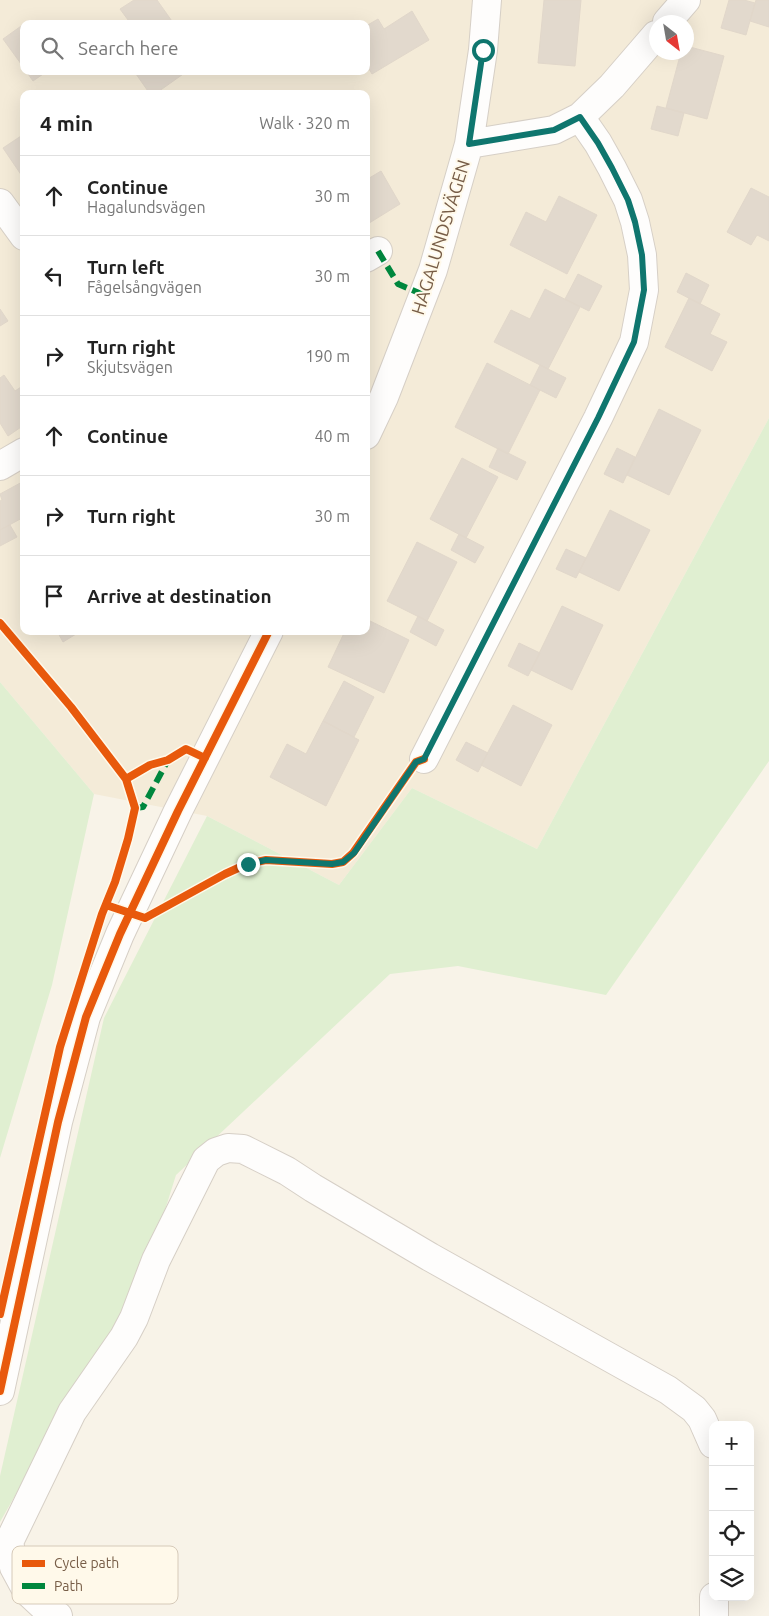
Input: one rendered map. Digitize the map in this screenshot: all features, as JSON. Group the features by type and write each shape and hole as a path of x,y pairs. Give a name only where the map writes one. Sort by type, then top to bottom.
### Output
{"street":[{"name":"HAGALUNDSVÄGEN","path":"370,427 384,397 434,270 469,144 483,50 487,0"},
{"path":"673,15 686,0"},
{"path":"469,144 554,130 580,117 612,86 649,43"},
{"path":"424,759 598,418 634,342 644,290 642,255 635,222 628,200 612,168 580,117"},
{"path":"0,203 20,230"},
{"path":"0,466 20,454"},
{"path":"0,1391 58,1122 86,1017 120,934 170,828 267,635"},
{"path":"12,1557 9,1542 72,1412 134,1318 156,1260 206,1160 216,1152 228,1148 243,1148 287,1171 430,1257 668,1390 694,1409 702,1419 709,1435"},
{"path":"714,1601 714,1616"},
{"path":"41,1604 58,1616"}],"shaded area":[{"path":"0,0 769,0 769,418 537,849 412,788 339,885 207,816 94,794 0,682"}],"green space":[{"path":"769,418 769,761 606,995 458,966 390,974 176,1175 131,1318 53,1429 0,1522 0,1476 104,1018 207,816 339,885 412,788 537,849"},
{"path":"0,682 94,794 52,985 0,1158"}],"building":[{"path":"134,0 157,0 171,20 128,20 120,9"},
{"path":"544,0 581,0 575,66 538,63"},
{"path":"729,0 744,0 755,3 746,35 721,28"},
{"path":"756,0 769,0 769,27 750,21"},
{"path":"412,11 429,40 372,74 370,71 370,24 378,19 384,29"},
{"path":"20,27 20,62 3,39"},
{"path":"694,48 724,56 707,119 666,108 679,60 694,60"},
{"path":"29,75 42,75 33,81"},
{"path":"137,75 182,75 161,90 147,90"},
{"path":"657,106 684,113 678,136 651,129"},
{"path":"20,137 20,173 3,148"},
{"path":"381,171 400,204 370,223 370,178"},
{"path":"751,188 769,197 769,241 757,235 751,245 727,232"},
{"path":"559,196 597,215 567,274 510,245 526,212 546,222"},
{"path":"686,273 709,285 700,304 677,292"},
{"path":"578,274 602,286 589,311 565,299"},
{"path":"545,289 580,307 548,369 494,342 511,310 530,319"},
{"path":"689,298 720,314 710,334 727,342 712,371 665,347"},
{"path":"0,309 8,321 0,326"},
{"path":"487,363 540,390 508,454 455,427"},
{"path":"540,365 566,378 556,398 530,385"},
{"path":"4,375 15,391 20,388 20,428 8,436 0,423 0,378"},
{"path":"659,409 701,430 669,495 627,475"},
{"path":"498,448 526,462 517,480 489,467"},
{"path":"617,448 635,457 623,483 604,474"},
{"path":"462,458 498,477 466,538 430,519"},
{"path":"20,483 20,519 0,530 0,501 2,500 0,494"},
{"path":"610,510 650,530 619,591 579,572"},
{"path":"10,525 17,537 0,546 0,530"},
{"path":"459,534 484,547 475,563 451,550"},
{"path":"417,542 457,562 427,621 387,601"},
{"path":"566,549 586,558 576,578 556,569"},
{"path":"562,606 603,625 572,690 531,670"},
{"path":"418,616 444,630 436,646 410,632"},
{"path":"370,621 409,640 384,693 328,667 343,635 370,635"},
{"path":"59,635 74,635 63,642"},
{"path":"519,643 540,653 528,676 508,666"},
{"path":"344,681 374,697 354,737 323,721"},
{"path":"513,705 552,725 521,786 481,765"},
{"path":"323,721 359,740 326,806 270,777 287,744 306,754"},
{"path":"466,742 488,753 478,772 456,760"}],"marked path":[{"path":"378,251 398,284 424,295"},
{"path":"135,808 143,807 168,760"}],"cycle path":[{"path":"0,623 71,707 126,779 135,808 115,882 102,914 60,1047 0,1314"},
{"path":"0,1391 58,1122 86,1017 120,934 178,811 267,635"},
{"path":"126,779 150,765 168,760 186,749 205,758"},
{"path":"106,905 145,918 247,864 266,860 332,864 343,862 353,853 416,762 424,759"}],"route":[{"path":"248,864 266,860 332,864 343,862 354,853 416,762 424,759 598,418 634,342 644,290 642,255 628,200 612,168 580,117 554,130 469,144 483,50"}]}
